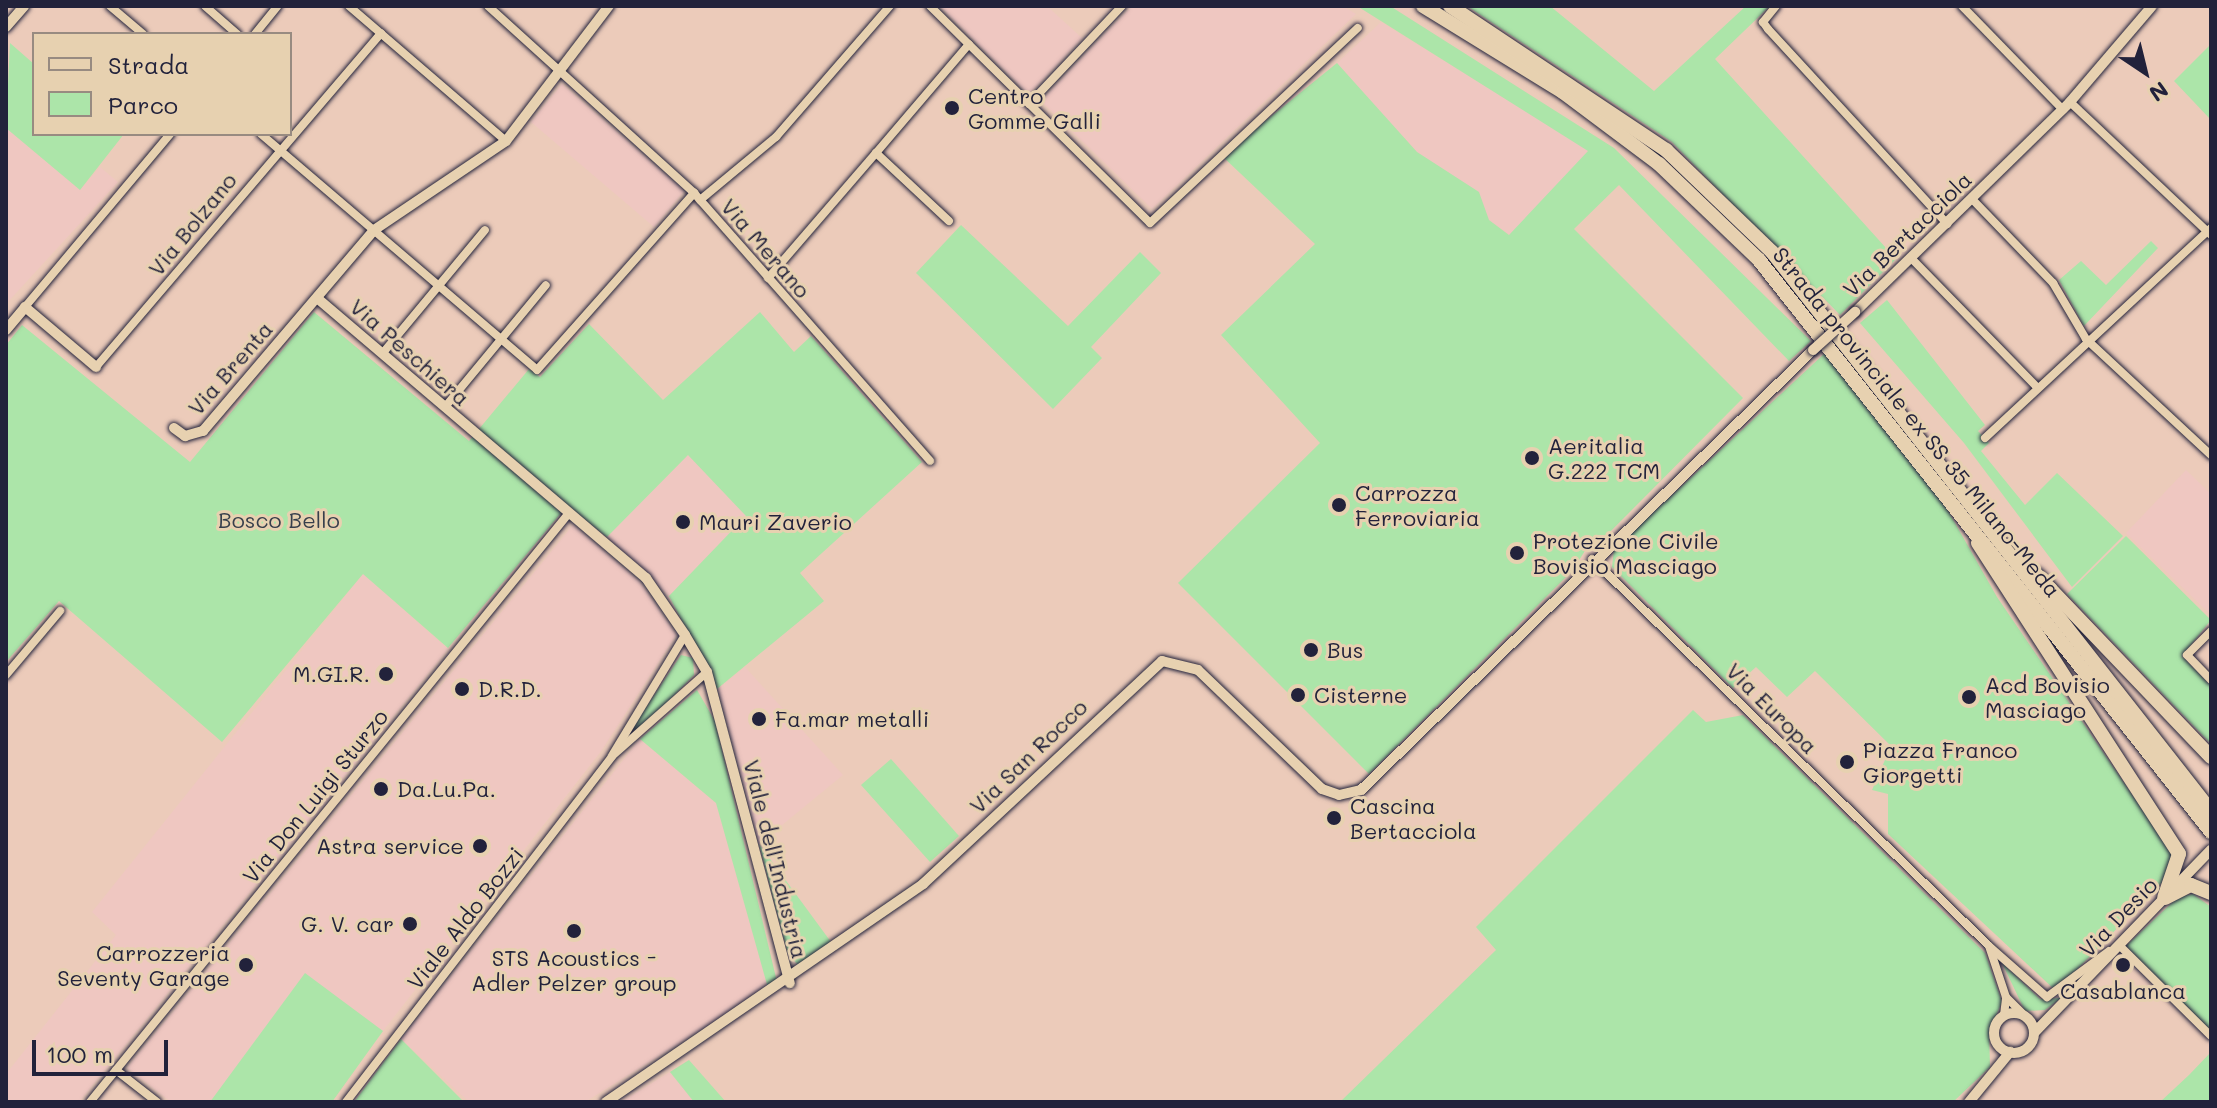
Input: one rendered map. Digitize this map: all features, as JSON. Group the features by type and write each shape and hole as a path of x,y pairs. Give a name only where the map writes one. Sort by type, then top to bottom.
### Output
{"highway":[{"name":"Strada provinciale ex SS 35 Milano-Meda","path":"1423,6 1563,92 1659,164 1759,260 1966,513 2211,832"},
{"name":"Strada provinciale ex SS 35 Milano-Meda","path":"1450,6 1666,150 1772,252 2211,811"},
{"path":"1966,513 1980,547 2179,854 2164,898"},
{"path":"2018,562 2211,757"},
{"path":"2164,898 2191,885 2211,893"}],"street":[{"path":"6,27 24,6"},
{"path":"110,6 141,32"},
{"path":"205,6 235,32"},
{"path":"349,6 506,141"},
{"name":"Via Merano","path":"488,6 562,70 697,196 930,461"},
{"path":"314,302 374,230 506,141 609,6"},
{"path":"263,136 537,370 697,196 776,137 890,6"},
{"path":"930,6 1150,223 1358,28"},
{"path":"1029,104 1122,6"},
{"path":"1776,6 1763,22 1768,29 1947,224"},
{"path":"1962,6 2066,106 2210,232 2086,339 1985,438"},
{"name":"Via Bertacciola","path":"1291,759 1328,793 1364,788 1592,559 1912,259 2066,106 2152,6"},
{"path":"256,32 275,7"},
{"name":"Via Bolzano","path":"292,132 381,33"},
{"path":"768,278 969,44"},
{"path":"6,330 168,136"},
{"name":"Via Bolzano","path":"96,367 289,136"},
{"path":"876,153 949,221"},
{"path":"1972,199 2053,283 2086,339 2211,455"},
{"path":"382,354 485,230"},
{"path":"1912,259 2036,386"},
{"path":"445,407 546,285"},
{"name":"Via Peschiera","path":"314,302 382,354 569,513"},
{"name":"Via Brenta","path":"174,428 185,436 203,431 314,302"},
{"path":"25,307 96,367"},
{"name":"Viale dell'Industria","path":"569,513 646,578 707,672 790,983"},
{"name":"Via Don Luigi Sturzo","path":"90,1102 569,513"},
{"name":"Via Europa","path":"1592,559 1989,946 2006,997 2004,1015"},
{"path":"6,675 60,611"},
{"path":"2211,631 2187,655 2211,680"},
{"name":"Viale Aldo Bozzi","path":"346,1102 612,756 685,635"},
{"name":"Via San Rocco","path":"790,983 923,884 1162,661 1195,668 1291,759"},
{"name":"Viale Aldo Bozzi","path":"612,756 707,672"},
{"name":"Via Desio","path":"2034,1033 2211,850"},
{"path":"1989,946 2047,997 2118,946 2211,1036"},
{"path":"606,1102 790,983"},
{"name":"Via Europa","path":"2006,997 2027,1018"},
{"name":"Via Desio","path":"2027,1018 2054,1011"},
{"path":"1969,1102 1996,1071 2010,1052 2029,1046 2034,1033 2027,1018 2004,1015 1994,1033 1999,1046 1996,1071"},
{"path":"1999,1046 2010,1052"},
{"path":"116,1070 157,1102"}],"shaded area":[{"path":"940,6 1047,6 1082,38 1029,94"},
{"path":"1132,6 1343,6 1356,14 1152,209 1041,101"},
{"path":"1381,22 1589,150 1510,235 1489,220 1478,192 1417,152 1337,63"},
{"path":"562,84 684,191 654,227 531,122"},
{"path":"6,128 80,190 100,167 118,182 6,304"},
{"path":"688,455 746,516 669,596 607,537"},
{"path":"2186,470 2211,494 2210,614 2126,533"},
{"path":"573,525 640,582 676,635 602,750 383,1031 305,974 210,1102 171,1102 127,1068"},
{"path":"363,574 448,649 79,1102 6,1102 6,1074 116,935 92,912"},
{"path":"745,667 843,775 759,844 718,689"},
{"path":"640,739 716,803 768,988 585,1102 469,1102 401,1039"},
{"path":"670,1072 694,1102 621,1102"}],"green space":[{"path":"1357,6 1390,6 1614,148 1811,341 1789,361 1619,185 1574,229 1743,398 1603,539 1590,543 1572,571 1369,774 1178,583 1320,443 1221,335 1315,244 1222,156 1337,63 1417,152 1479,192 1489,220 1509,235 1588,151"},
{"path":"1467,6 1550,6 1654,91 1746,6 1770,6 1715,59 1896,259 1840,315 1672,142"},
{"path":"10,43 32,62 32,136 122,136 80,190 6,128"},
{"path":"2211,44 2211,120 2174,81"},
{"path":"961,225 1068,326 1140,252 1161,273 1091,347 1102,358 1053,409 916,273"},
{"path":"2151,241 2158,248 2084,326 2059,280 2081,261 2106,285"},
{"path":"1887,300 1985,425 1978,431 1989,443 1981,451 2025,505 2057,473 2123,536 2072,587 1964,443 1860,323"},
{"name":"Bosco Bello","path":"314,312 469,441 529,369 540,377 589,324 663,400 760,312 794,352 811,336 922,462 800,573 824,601 717,689 669,596 746,516 688,455 607,537 567,506 448,648 363,574 222,742 59,601 6,662 6,345 22,325 190,462"},
{"path":"1825,353 1943,502 1997,597 2174,856 2174,870 2056,991 1888,834 1888,794 1872,790 1891,746 1815,671 1787,697 1756,667 1733,688 1612,567 1614,549"},
{"path":"2126,536 2211,620 2182,656 2211,686 2211,744 2067,594"},
{"path":"681,655 693,658 694,675 640,730 631,730"},
{"path":"697,690 715,721 777,982 768,988 716,803 640,739"},
{"path":"1693,710 1706,722 1743,715 1985,953 2002,1002 1989,1031 1990,1067 1953,1102 1340,1102 1496,950 1476,927"},
{"path":"891,759 959,836 930,862 861,785"},
{"path":"759,844 831,942 799,966 788,954"},
{"path":"2193,894 2211,907 2211,1032 2126,946 2178,897"},
{"path":"2002,963 2040,999 2061,998 2045,1010 2025,1011"},
{"path":"305,973 383,1031 332,1102 210,1102"},
{"path":"401,1039 464,1102 354,1102"},
{"path":"2211,1052 2211,1102 2160,1102 2189,1075"},
{"path":"689,1060 726,1102 694,1102 670,1072"}],"place":[{"name":"Centro Gomme Galli","path":"952,108"},
{"name":"Aeritalia G.222 TCM","path":"1532,458"},
{"name":"Carrozza Ferroviaria","path":"1339,505"},
{"name":"Mauri Zaverio","path":"683,522"},
{"name":"Protezione Civile Bovisio Masciago","path":"1517,553"},
{"name":"Bus","path":"1311,650"},
{"name":"M.GI.R.","path":"386,674"},
{"name":"D.R.D.","path":"462,689"},
{"name":"Cisterne","path":"1298,695"},
{"name":"Acd Bovisio Masciago","path":"1969,697"},
{"name":"Fa.mar metalli","path":"759,719"},
{"name":"Piazza Franco Giorgetti","path":"1847,762"},
{"name":"Da.Lu.Pa.","path":"381,789"},
{"name":"Cascina Bertacciola","path":"1334,818"},
{"name":"Astra service","path":"480,846"},
{"name":"G. V. car","path":"410,924"},
{"name":"STS Acoustics - Adler Pelzer group","path":"574,931"},
{"name":"Carrozzeria Seventy Garage","path":"246,965"},
{"name":"Casablanca","path":"2123,965"}]}
